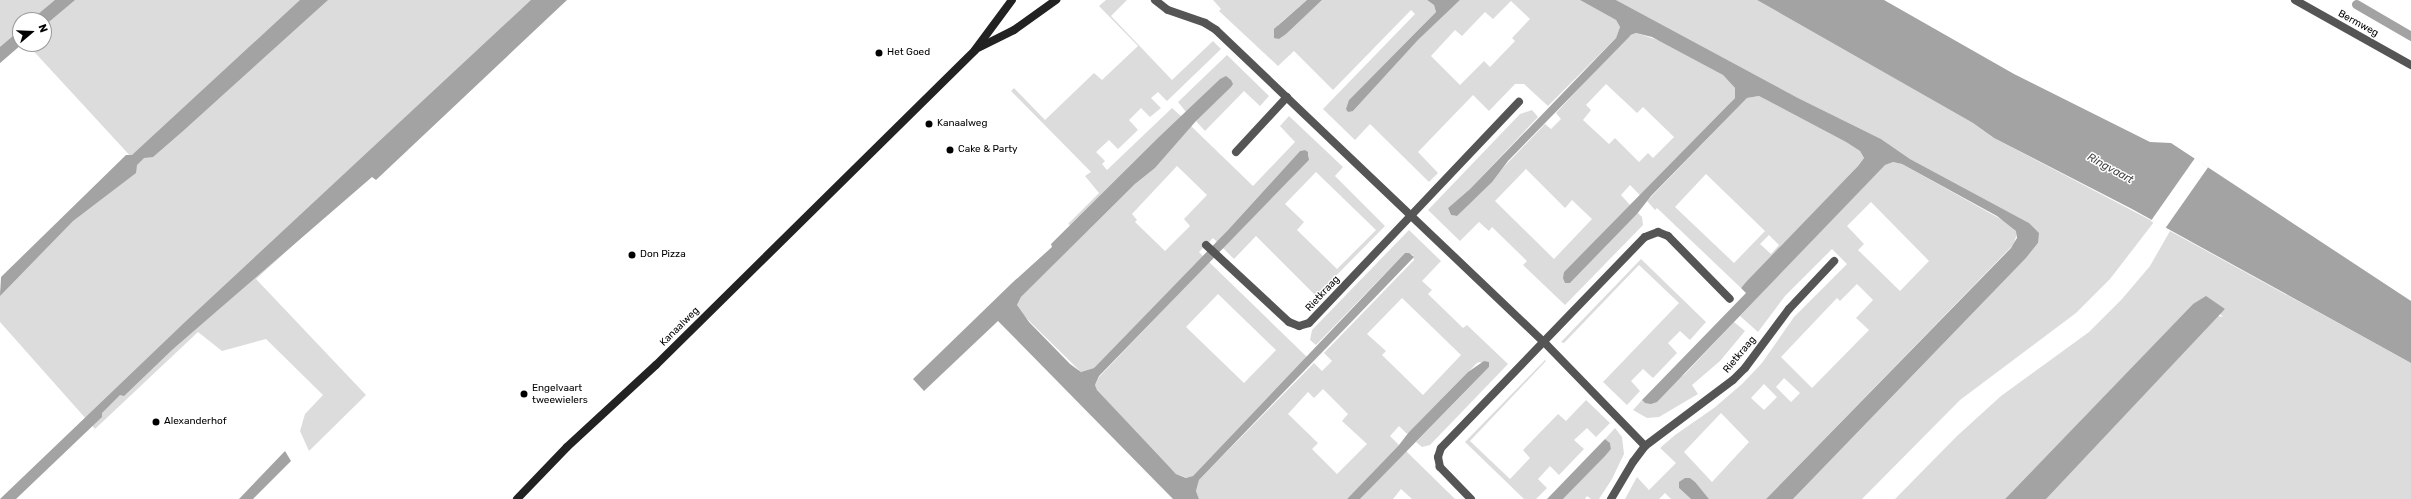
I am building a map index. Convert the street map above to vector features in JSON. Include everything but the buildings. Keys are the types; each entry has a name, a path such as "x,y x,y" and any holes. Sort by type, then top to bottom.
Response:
{"main road":[{"name":"Kanaalweg","path":"517,499 567,447 656,365 975,50 1012,0"},
{"name":"Kanaalweg","path":"975,50 1014,30 1056,0"}],"street":[{"path":"1155,0 1168,10 1204,23 1216,30 1544,342 1646,446"},
{"name":"Bermweg","path":"2295,0 2411,65"},
{"path":"1236,152 1287,97"},
{"name":"Rietkraag","path":"1206,245 1288,322 1304,325 1312,321 1519,102"},
{"path":"1471,499 1440,467 1439,452 1645,236 1653,232 1663,233 1668,236 1730,299"},
{"name":"Rietkraag","path":"1611,499 1633,462 1646,446 1733,380 1745,368 1789,309 1834,261"}],"shaded area":[{"path":"0,0 563,0 256,279 366,395 309,451 300,431 305,414 323,395 266,339 222,351 198,332 95,429 0,322 0,290 134,160 34,52 52,52 52,12 12,12 13,52 0,63"},
{"path":"1106,0 1127,0 1111,16 1172,80 1213,41 1221,49 1167,101 1158,92 1151,98 1161,108 1150,117 1141,108 1129,120 1138,130 1118,149 1109,140 1096,152 1105,161 1102,164 1107,170 1172,108 1182,117 1070,225 1068,224 1099,193 1085,176 1091,172 1011,91 1014,88 1045,120 1094,73 1102,80 1138,46 1099,6"},
{"path":"1213,0 1307,0 1278,25 1279,39 1322,0 1427,0 1434,5 1436,12 1349,100 1353,111 1418,40 1460,0 1580,0 1616,20 1620,27 1616,38 1548,106 1524,84 1515,84 1489,111 1473,95 1418,152 1438,173 1429,182 1370,124 1355,140 1323,109 1415,14 1411,10 1333,90 1294,51 1278,66 1219,11 1221,9","holes":["1511,1 1530,19 1512,38 1515,41 1490,67 1484,61 1460,85 1431,56 1455,30 1462,36 1485,12 1493,19"]},
{"path":"1616,0 1757,0 1973,123 1994,138 2154,222 2110,279 2076,313 1960,400 1862,499 1793,499 2026,258 2038,243 2029,223 1910,159 1881,139 1798,98"},
{"path":"1636,33 1661,41 1723,75 1735,88 1735,98 1640,195 1630,185 1621,195 1630,205 1564,272 1570,283 1638,213 1642,217 1643,225 1565,305 1523,265 1527,261 1492,227 1489,231 1479,222 1460,241 1428,210 1520,114 1532,110 1538,117 1470,189 1448,208 1451,215 1457,216 1545,124 1551,129 1561,119 1556,113 1626,38","holes":["1606,84 1637,113 1643,107 1674,137 1653,158 1648,153 1639,162 1615,138 1609,144 1583,120 1591,110 1586,105","1526,169 1565,208 1572,200 1592,219 1554,259 1495,201"]},
{"path":"1227,55 1269,96 1260,106 1244,91 1205,131 1196,121 1220,79 1186,112 1178,102"},
{"path":"1759,96 1846,142 1860,151 1864,158 1741,288 1657,208 1655,210 1647,201 1747,98","holes":["1706,174 1765,231 1734,263 1675,207","1769,235 1779,245 1771,254 1760,244"]},
{"path":"1289,116 1343,167 1335,176 1385,226 1316,296 1256,236 1234,259 1223,248 1309,160 1309,154 1305,150 1300,151 1217,242 1213,238 1199,252 1203,256 1094,368 1081,372 1021,313 1017,305 1021,297 1135,184 1155,168 1191,126 1253,186 1295,142 1280,126","holes":["1177,166 1207,195 1184,219 1190,226 1165,251 1135,222 1137,220 1132,214","1316,172 1376,230 1337,269 1297,230 1304,222 1285,204"]},
{"path":"1893,162 1902,164 2013,226 2017,233 2014,244 1766,499 1709,499 1690,478 1685,478 1679,488 1691,499 1671,499 1665,493 1659,499 1625,499 1637,477 1649,490 1676,463 1660,448 1675,435 1714,408 1742,384 1762,363 1794,317 1847,264 1832,249 1785,296 1758,332 1740,316 1884,165","holes":["1871,202 1929,261 1900,291 1858,250 1864,244 1847,226","1857,284 1873,300 1856,318 1869,330 1812,388 1781,357 1837,298 1840,301","1784,378 1800,393 1791,402 1776,387","1764,384 1777,397 1764,410 1751,398","1721,413 1749,442 1712,482 1684,452"]},
{"path":"1409,230 1441,261 1422,281 1432,290 1428,294 1463,328 1467,325 1508,364 1430,445 1422,447 1416,442 1489,367 1480,362 1477,363 1407,434 1399,426 1390,436 1399,445 1347,499 1199,499 1196,491 1199,480 1314,363 1322,371 1332,361 1324,353 1414,260 1413,255 1405,253 1316,345 1310,340 1312,330","holes":["1402,298 1461,355 1423,395 1382,355 1386,351 1367,334","1323,389 1348,414 1342,421 1367,444 1337,474 1312,449 1318,443 1288,414 1308,392 1314,398"]},
{"path":"2170,231 2411,363 2411,499 2032,499 2208,314 2223,317 2220,314 2225,309 2193,304 2005,499 1895,499 1957,436 2001,396 2089,332 2122,299 2150,266"},
{"path":"1641,259 1706,322 1690,340 1680,331 1668,343 1677,353 1653,378 1643,369 1631,381 1640,391 1627,405 1603,382 1679,303 1639,265 1564,343 1561,342"},
{"path":"1209,262 1307,357 1193,476 1187,478 1176,474 1097,390 1095,385 1099,377","holes":["1218,294 1276,350 1244,383 1186,327"]},
{"path":"1734,322 1745,331 1720,361 1692,385 1698,394 1659,417 1647,418 1633,410 1642,400 1645,403 1685,374"},
{"path":"1545,360 1546,361 1470,441 1510,479 1530,458 1523,450 1558,414 1566,421 1586,400 1610,423 1596,437 1587,428 1574,440 1584,449 1559,475 1550,466 1538,479 1547,488 1536,499 1524,499 1465,442"},
{"path":"1615,428 1622,437 1624,454 1612,479 1599,499 1591,499 1587,496 1585,499 1563,499 1611,449 1610,443 1605,439"},
{"path":"1406,451 1455,499 1412,499 1401,489 1393,499 1360,499"}],"water":[{"path":"55,0 75,0 52,19 52,12 41,12"},
{"path":"300,0 328,0 153,157 144,158 137,165 136,173 73,221 0,296 1,277 126,155 132,155"},
{"path":"531,0 567,0 376,180 372,177 173,349 124,396 120,395 102,413 102,417 16,499 0,499 185,322"},
{"path":"1307,0 1322,0 1286,34 1279,39 1274,38 1274,29"},
{"path":"1427,0 1460,0 1418,40 1353,111 1348,112 1346,109 1349,100 1436,12 1434,5"},
{"path":"1580,0 1616,0 1798,98 1881,139 1910,159 2029,223 2039,233 2038,243 2026,258 1793,499 1766,499 2011,248 2017,238 2016,231 1997,216 1902,164 1893,162 1885,165 1657,402 1651,404 1645,403 1642,400 1746,293 1741,288 1747,281 1864,158 1860,151 1846,142 1759,96 1747,98 1651,196 1637,214 1570,283 1565,283 1563,278 1564,272 1735,98 1735,88 1723,75 1652,37 1636,33 1631,35 1508,161 1492,182 1457,216 1451,215 1448,208 1470,189 1616,38 1620,27 1616,20"},
{"name":"Ringvaart","path":"1757,0 1884,0 2014,74 2150,142 2171,143 2411,301 2411,363 2132,209 1994,138 1973,123"},
{"path":"12,37 13,52 0,63 0,47"},
{"path":"1226,76 1233,84 1231,87 1196,121 1155,168 1135,184 1021,297 1017,305 1029,322 1070,364 1081,372 1094,368 1228,230 1300,151 1305,150 1308,152 1309,160 1099,376 1095,385 1097,390 1176,474 1186,478 1193,476 1405,253 1409,253 1414,257 1199,480 1196,491 1199,499 1173,499 998,321 924,391 913,379 1012,283 1052,247 1051,244 1159,137 1220,79"},
{"path":"2206,296 2225,309 2046,499 2005,499 2193,304"},
{"path":"1484,361 1489,362 1489,367 1360,499 1347,499 1399,445 1409,432 1468,372"},
{"path":"1605,439 1610,443 1611,449 1605,456 1563,499 1547,499"},
{"path":"285,451 291,461 253,499 239,499"},
{"path":"1685,478 1690,478 1695,482 1709,499 1691,499 1679,488 1679,482"}],"pier":[{"path":"2195,158 2208,167 2164,230 2151,221"}],"waterway":[{"path":"2356,4 2411,36"}],"place":[{"name":"Het Goed","path":"879,53"},
{"name":"Kanaalweg","path":"929,124"},
{"name":"Cake & Party","path":"950,150"},
{"name":"Don Pizza","path":"632,255"},
{"name":"Engelvaart tweewielers","path":"524,394"},
{"name":"Alexanderhof","path":"156,422"}]}
